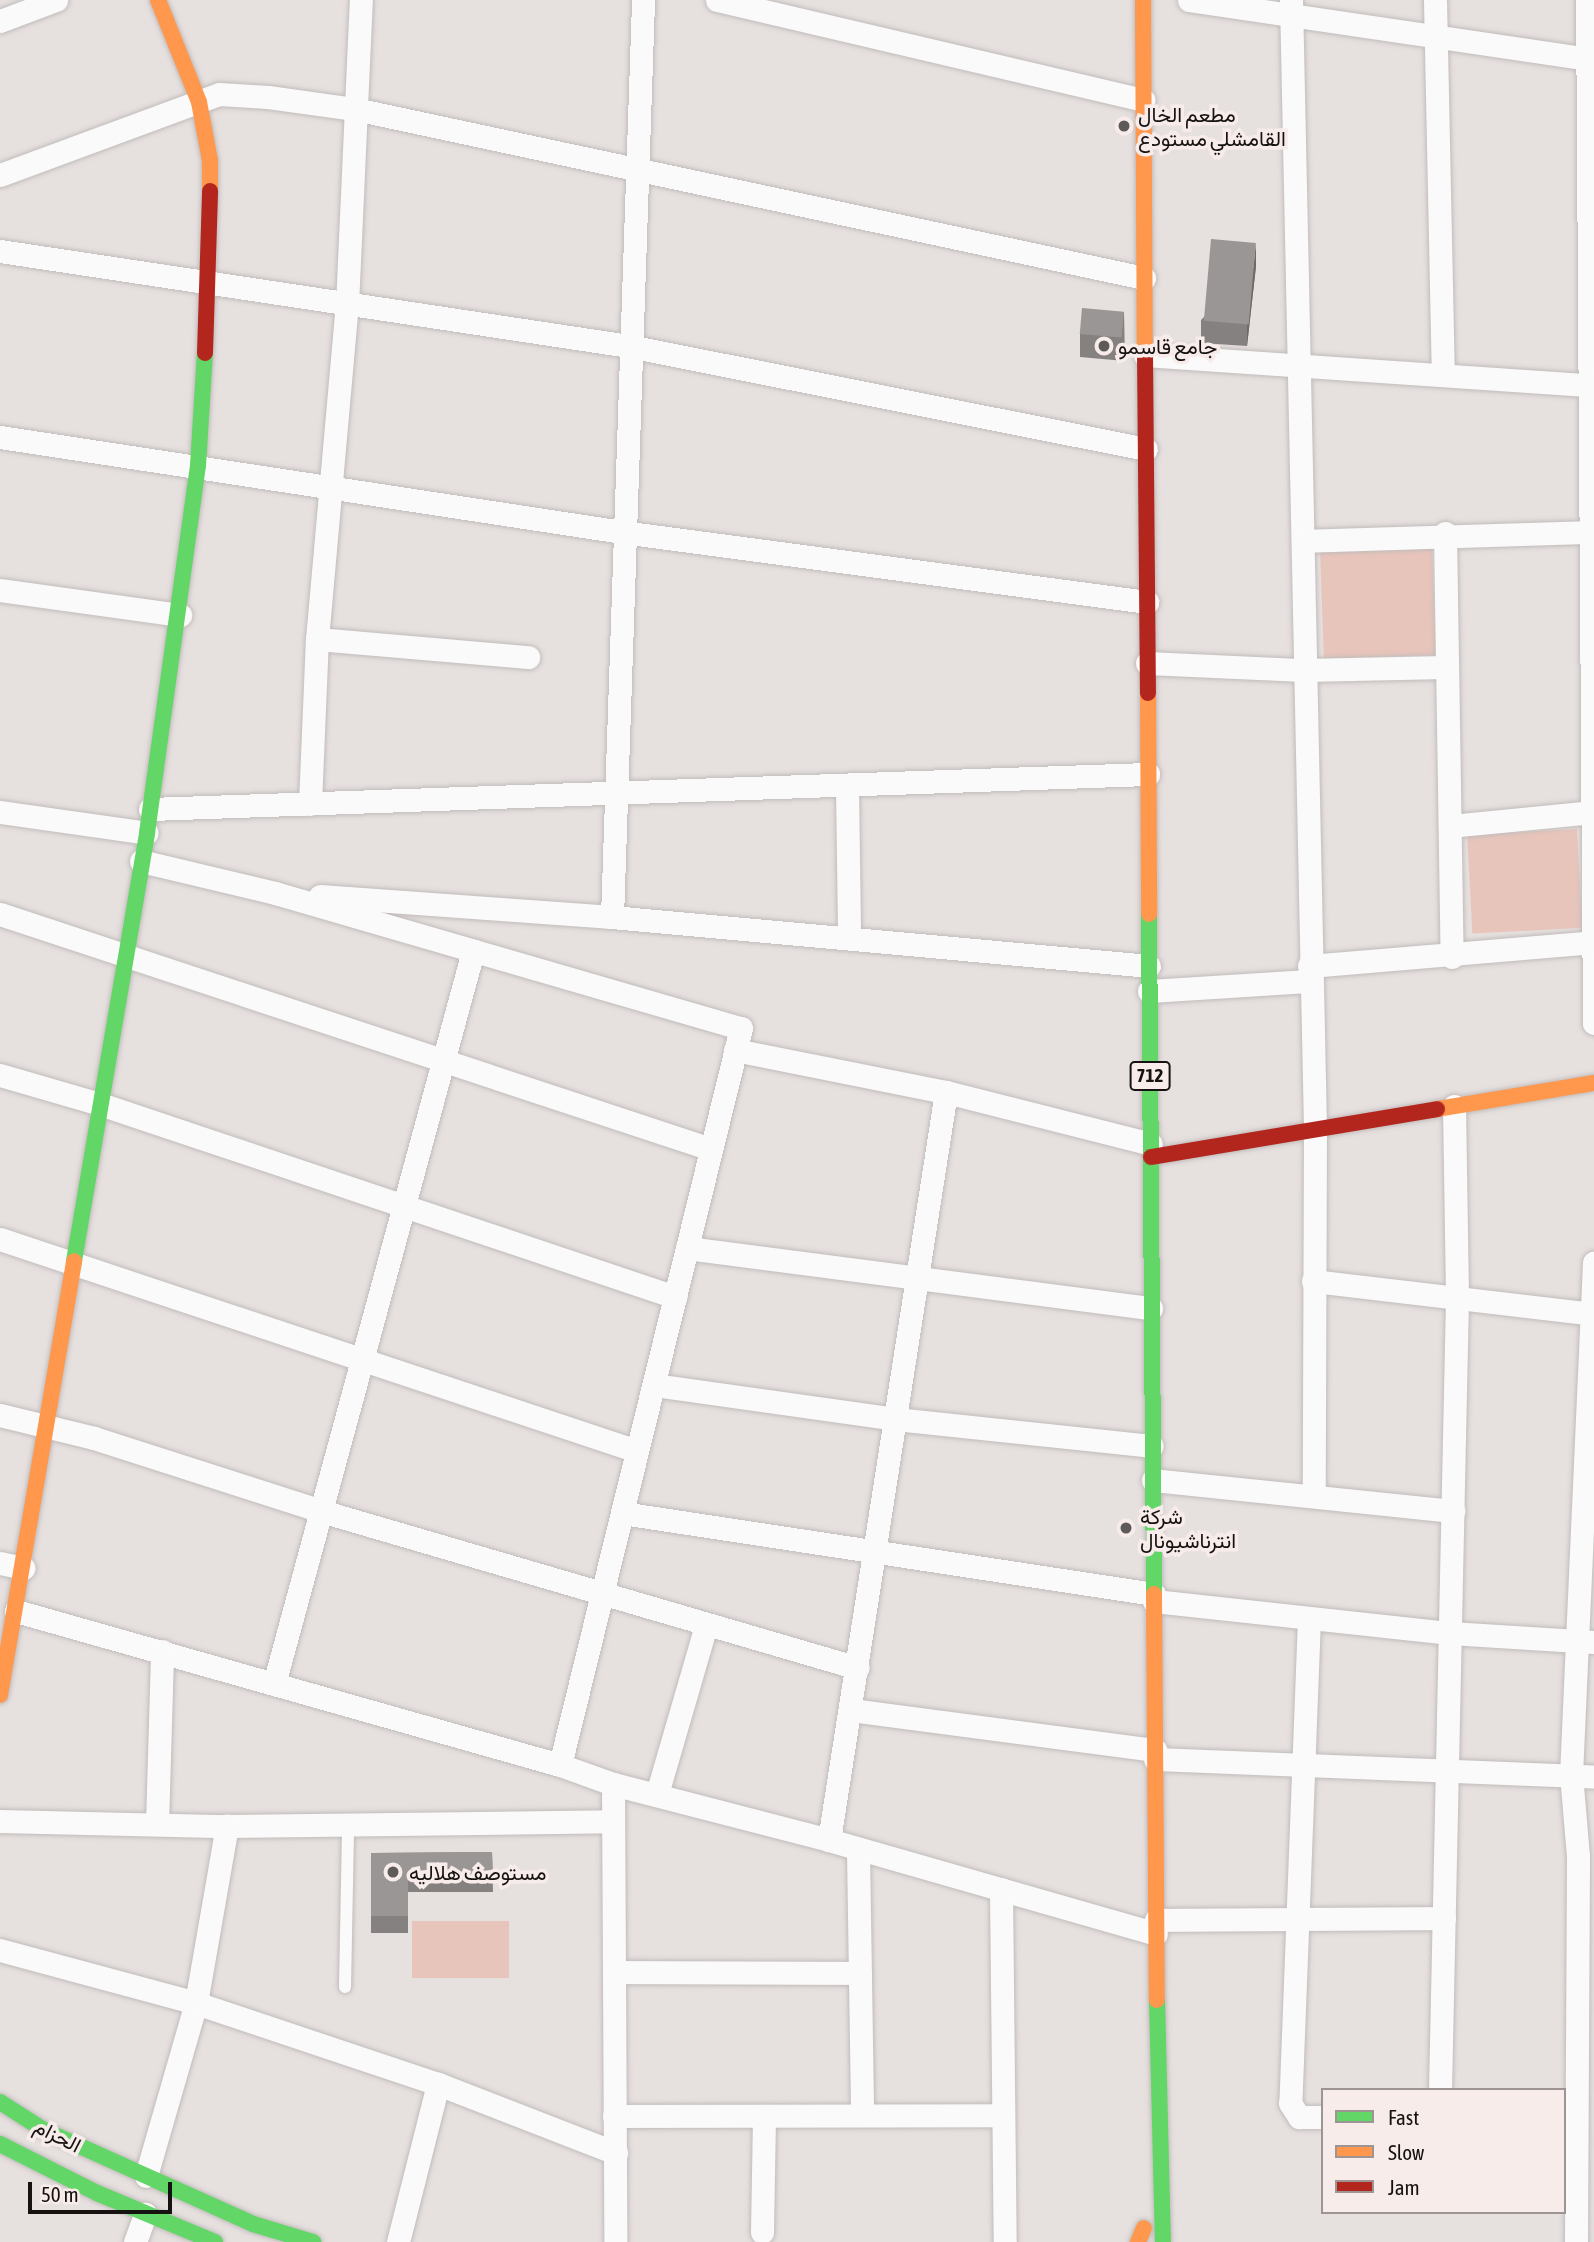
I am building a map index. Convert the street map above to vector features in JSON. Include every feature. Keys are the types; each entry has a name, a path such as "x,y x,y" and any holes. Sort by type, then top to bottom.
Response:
{"main road":[{"path":"0,1695 16,1611 11,1566 44,1427 74,1265 147,834 180,615 198,467 210,284 210,161 199,102 158,0"},
{"name":"712","path":"1143,0 1157,2153 1163,2242"},
{"path":"1151,1151 1315,1129 1594,1083"},
{"name":"الحزام","path":"0,2102 44,2130 253,2224 313,2242"},
{"name":"الحزام","path":"0,2144 145,2214 215,2242"},
{"name":"712","path":"1142,2237 1157,2153"}],"street":[{"path":"0,21 56,0"},
{"path":"310,804 317,639 334,489 347,305 361,0"},
{"path":"612,917 622,532 643,0"},
{"path":"717,0 1143,100"},
{"path":"1189,0 1291,7 1591,59"},
{"path":"1435,0 1443,375"},
{"path":"1587,0 1591,59 1590,531 1594,1023"},
{"path":"1291,7 1301,368 1309,973 1315,1129 1314,1496"},
{"path":"0,175 219,94 243,94 355,109 1144,278"},
{"path":"0,251 629,346 1146,449"},
{"path":"1145,355 1301,368 1591,386"},
{"path":"0,437 622,532 1147,602"},
{"path":"1303,541 1445,533 1590,531"},
{"path":"1445,533 1452,957"},
{"path":"0,590 180,615"},
{"path":"317,639 528,657"},
{"path":"1147,663 1304,670 1446,667"},
{"path":"150,809 1148,775"},
{"path":"847,787 849,937"},
{"path":"0,812 147,834"},
{"path":"1450,827 1592,812"},
{"path":"141,860 275,893 741,1028 561,1765"},
{"path":"275,893 612,917 1149,966"},
{"path":"0,914 711,1149"},
{"path":"1149,991 1593,942"},
{"path":"274,1684 473,951"},
{"path":"736,1050 946,1092 1151,1151"},
{"path":"0,1075 100,1104 675,1297"},
{"path":"829,1840 877,1550 946,1092"},
{"path":"1440,2088 1457,1296 1454,1106"},
{"path":"0,1239 637,1451"},
{"path":"687,1248 1152,1308"},
{"path":"1576,2242 1570,2117 1586,1856 1571,1775 1586,1642 1594,1263"},
{"path":"1313,1281 1593,1314"},
{"path":"654,1385 895,1419 1152,1446"},
{"path":"0,1415 94,1438 320,1511 602,1596 858,1668"},
{"path":"1153,1480 1453,1511"},
{"path":"622,1513 877,1550 1154,1598 1450,1633 1586,1642"},
{"path":"16,1611 561,1765 613,1784 829,1840 858,1851 1001,1889 1156,1927 1297,1919 1444,1918"},
{"path":"1309,1618 1290,2103 1298,2117 1321,2117"},
{"path":"657,1794 706,1625"},
{"path":"158,1824 162,1651"},
{"path":"851,1710 1155,1754 1594,1777"},
{"path":"613,1784 615,2242"},
{"path":"0,1821 227,1826 613,1821"},
{"path":"146,2176 196,2003 227,1826"},
{"path":"858,1851 862,2115"},
{"path":"1001,1889 1005,2242"},
{"path":"0,1950 196,2003 438,2084 616,2153"},
{"path":"614,1972 860,1973"},
{"path":"398,2242 438,2084"},
{"path":"614,2116 1003,2115"},
{"path":"762,2232 764,2116"},
{"path":"135,2242 145,2214"}],"lane":[{"path":"345,1987 348,1825"}],"shaded area":[{"path":"1432,547 1436,655 1324,659 1320,551"},
{"path":"1577,829 1582,928 1472,934 1467,835"},
{"path":"412,1921 509,1921 509,1978 412,1978"}],"building":[{"path":"1211,239 1256,243 1249,325 1204,321"},
{"path":"1082,308 1124,312 1122,338 1080,334"},
{"path":"492,1852 493,1874 408,1875 408,1916 371,1916 371,1853"}],"traffic: fast":[{"path":"74,1261 147,833 198,466 205,353"},
{"path":"1149,914 1154,1594"},
{"path":"1157,2000 1163,2242"},
{"path":"0,2102 44,2130 253,2224 313,2242"},
{"path":"0,2144 97,2193 215,2242"}],"traffic: slow":[{"path":"158,0 199,102 210,161 210,191"},
{"path":"1143,0 1145,354"},
{"path":"1148,693 1149,914"},
{"path":"1437,1109 1594,1083"},
{"path":"0,1695 74,1261"},
{"path":"1154,1594 1157,2000"},
{"path":"1138,2242 1144,2228"}],"traffic: jam":[{"path":"205,353 210,191"},
{"path":"1145,354 1148,693"},
{"path":"1151,1157 1437,1109"}],"place":[{"name":"مطعم الخال القامشلي مستودع","path":"1124,126"},
{"name":"جامع قاسمو","path":"1104,346"},
{"name":"شركة انترناشيونال","path":"1126,1528"},
{"name":"مستوصف هلاليه","path":"393,1872"}]}
